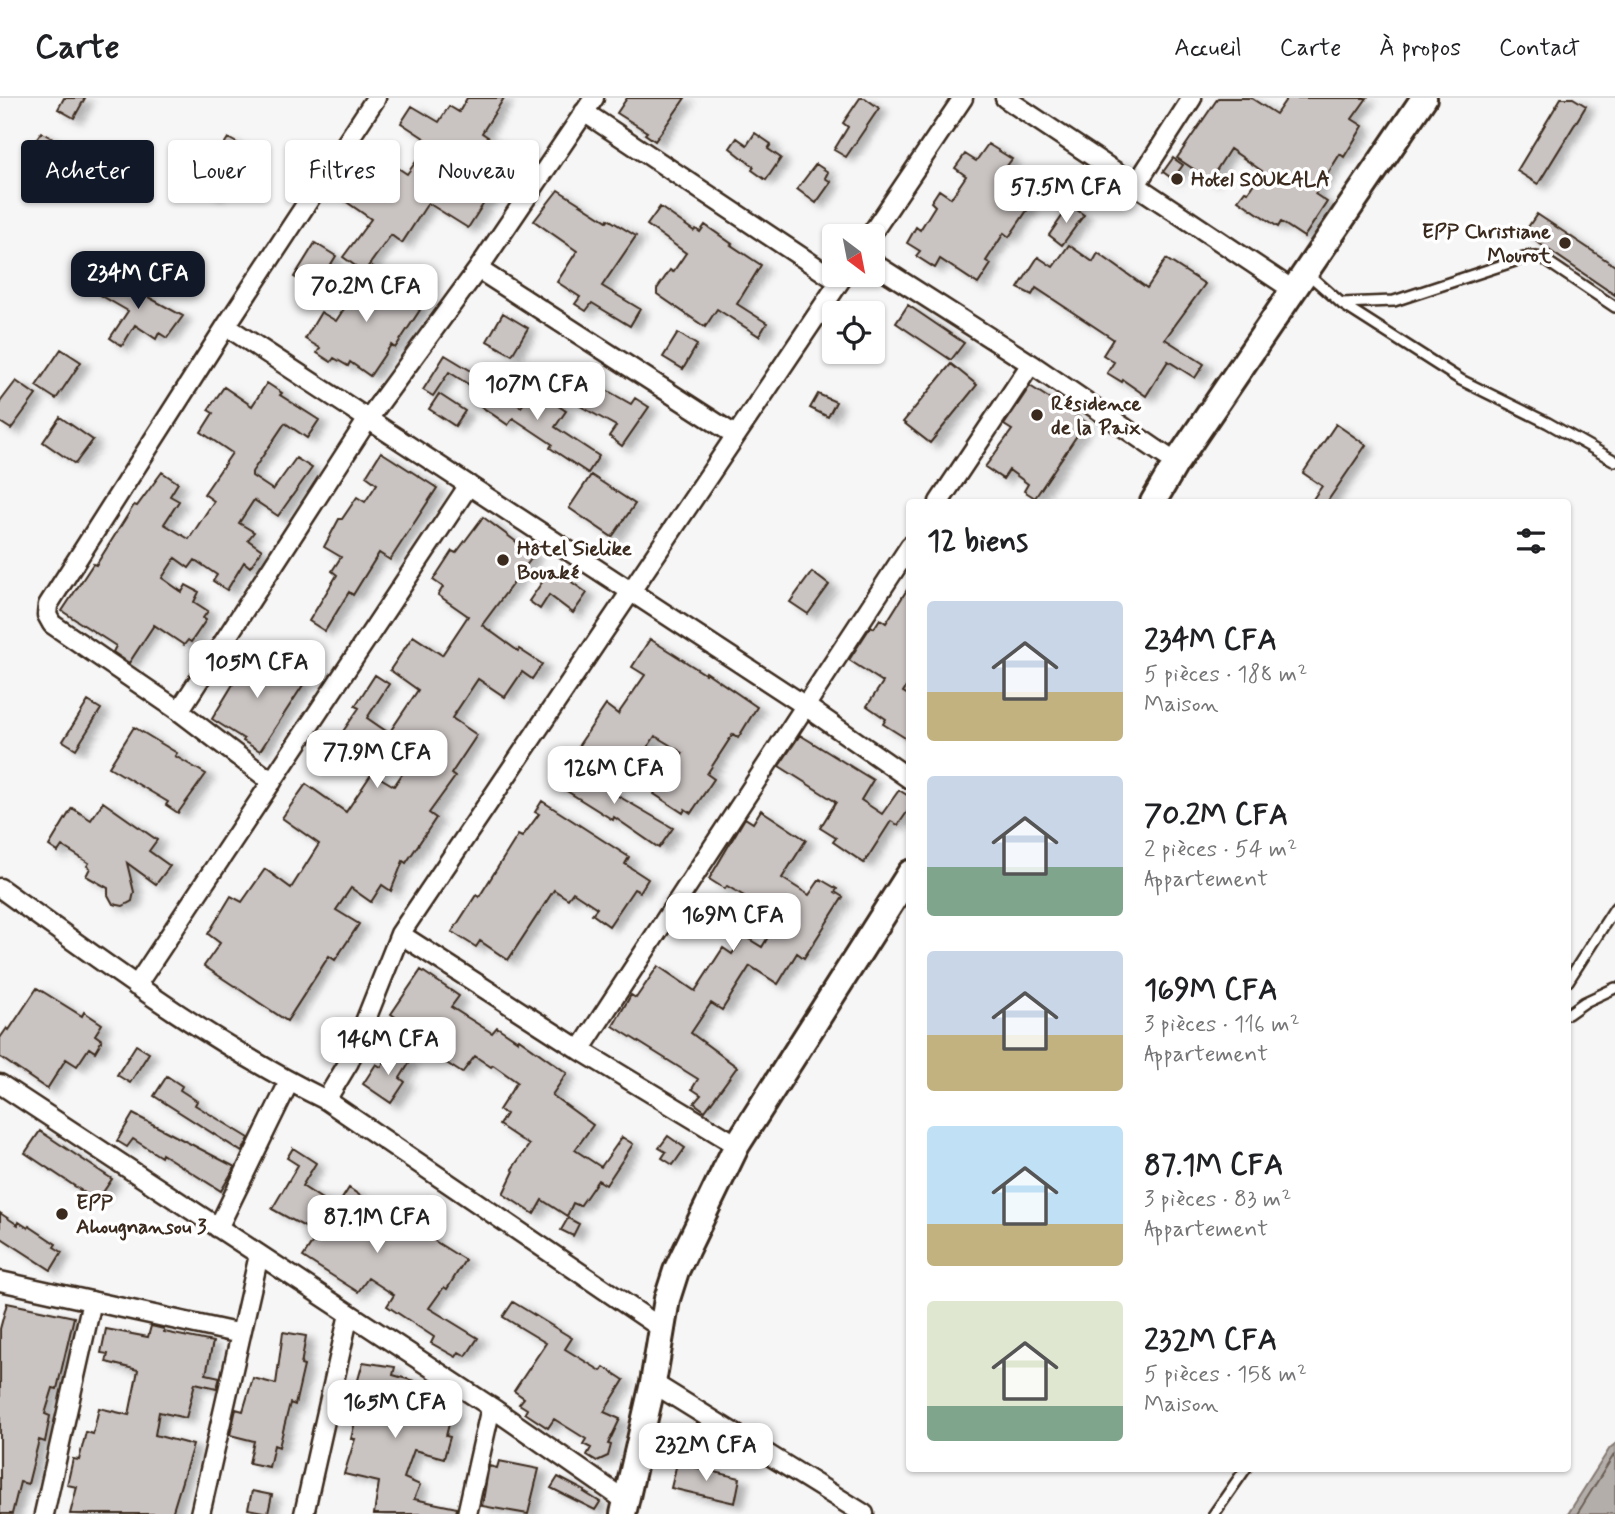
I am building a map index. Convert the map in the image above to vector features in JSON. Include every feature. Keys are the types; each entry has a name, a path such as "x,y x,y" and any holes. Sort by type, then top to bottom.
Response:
{"street":[{"path":"272,782 179,711 52,624 47,615 48,604 376,98"},
{"path":"878,224 963,98"},
{"path":"1005,98 1136,185 1299,281"},
{"path":"1136,185 1192,98"},
{"path":"1155,499 1176,463 1424,98"},
{"path":"179,711 368,419 478,269 589,105 822,264"},
{"path":"478,269 734,435"},
{"path":"886,271 1031,364 1176,463"},
{"path":"326,1100 349,1062 400,934 836,287"},
{"path":"226,326 804,705 906,776"},
{"path":"941,499 1031,364"},
{"path":"136,986 469,485"},
{"path":"580,1050 906,552"},
{"path":"0,1084 491,1407 624,1507 653,1382 661,1328 676,1271 737,1145 906,879"},
{"path":"0,888 136,986 289,1082 326,1100 661,1328"},
{"path":"400,934 580,1050 737,1145"},
{"path":"218,1228 289,1082"},
{"path":"200,1514 259,1255"},
{"path":"0,1281 241,1334"},
{"path":"44,1514 92,1301"},
{"path":"304,1514 349,1314"},
{"path":"653,1382 864,1514"},
{"path":"467,1514 491,1407"}],"lane":[{"path":"1340,303 1394,301 1530,256 1542,258 1615,307"},
{"path":"1299,281 1340,303 1461,380 1615,461"},
{"path":"1571,976 1615,908"},
{"path":"1571,1012 1615,988"},
{"path":"1214,1514 1243,1472"}],"water":[{"path":"1615,1444 1615,1514 1568,1514 1610,1448"}],"building":[{"path":"64,98 85,98 74,118 58,109"},
{"path":"467,98 504,98 482,133 492,140 427,140 401,123 412,106 439,122 449,106 459,112"},
{"path":"627,98 685,98 655,141 645,134 647,132 617,113"},
{"path":"860,98 865,98 879,108 846,157 834,150 848,127 843,123"},
{"path":"1218,98 1251,98 1276,114 1287,98 1367,98 1352,119 1363,126 1344,157 1340,154 1315,194 1327,202 1304,237 1281,222 1278,227 1238,200 1245,191 1248,192 1262,171 1230,149 1210,180 1177,158"},
{"path":"1561,98 1573,98 1586,106 1538,184 1517,171"},
{"path":"41,132 55,140 36,140"},
{"path":"755,133 771,144 768,149 781,158 766,180 730,148 737,138 747,145"},
{"path":"988,144 1012,159 998,178 1016,190 1013,195 1030,206 1009,237 1004,233 986,261 991,264 978,284 940,259 935,268 916,256 920,251 907,243 916,227 920,230 935,206 931,202 939,190 951,198 966,176 955,168 965,154 976,161"},
{"path":"1173,158 1183,165 1173,179 1163,172"},
{"path":"414,164 414,203 428,203 402,243 391,235 364,272 343,257 371,219 348,203 400,203 400,169 407,174"},
{"path":"816,164 828,172 825,178 831,182 816,203 797,189"},
{"path":"558,190 636,236 602,286 640,309 630,326 592,303 586,311 575,304 580,297 557,282 577,251 534,221"},
{"path":"428,203 484,203 468,228"},
{"path":"1070,205 1084,215 1062,245 1049,235"},
{"path":"660,207 694,231 696,229 700,232 705,225 761,265 737,304 767,323 759,336 717,309 705,327 657,294 657,289 670,270 673,272 686,253 647,225"},
{"path":"1537,214 1615,266 1615,295 1524,233"},
{"path":"315,243 336,256 315,290 294,277"},
{"path":"1069,245 1093,262 1098,253 1147,288 1166,259 1205,284 1165,339 1204,364 1195,378 1168,361 1146,396 1107,373 1114,362 1103,355 1113,339 1036,288 1032,295 1018,288 1038,257 1053,267"},
{"path":"372,266 407,289 401,297 420,310 395,348 391,345 370,376 350,362 348,366 334,358 331,362 317,353 320,348 305,339 321,312 336,321"},
{"path":"106,274 183,316 167,338 159,333 156,339 135,325 122,346 110,338 128,311 95,292"},
{"path":"908,305 964,343 951,360 896,323"},
{"path":"503,313 528,328 512,355 487,341"},
{"path":"678,333 697,345 683,369 663,357"},
{"path":"61,349 81,362 56,399 36,386"},
{"path":"445,355 483,378 476,389 449,372 433,396 423,390"},
{"path":"951,364 977,385 930,443 903,422"},
{"path":"16,381 36,395 11,429 0,422 0,402"},
{"path":"484,382 521,407 534,390 566,411 555,427 599,456 588,473 550,448 552,444 513,418 508,425 472,400"},
{"path":"267,383 282,393 280,395 319,420 307,438 285,423 252,472 252,476 273,490 296,458 312,468 278,516 254,500 239,523 254,532 248,540 262,550 250,567 244,562 227,590 213,581 217,575 195,560 189,568 175,558 162,578 182,592 186,585 199,592 194,602 208,611 203,618 206,620 191,642 188,640 184,645 154,625 129,663 113,652 116,646 62,611 93,564 96,565 134,505 137,506 162,472 178,483 170,496 179,501 164,524 189,539 214,501 204,494 232,453 201,432 213,413 208,410 224,387 252,406"},
{"path":"594,383 631,404 635,398 649,407 622,446 609,436 616,426 580,406"},
{"path":"1030,386 1086,422 1035,498 1024,491 1028,484 1009,470 1003,479 985,467 1012,430 1004,425"},
{"path":"439,394 465,411 455,426 429,409"},
{"path":"818,394 836,402 828,417 810,408"},
{"path":"60,417 93,440 75,464 43,442"},
{"path":"1336,424 1366,445 1329,499 1313,499 1322,486 1303,473"},
{"path":"381,452 437,488 390,560 379,553 353,595 349,592 325,631 309,621 337,575 332,571 341,557 324,547 339,519 342,519 357,497 365,502 377,484 366,476"},
{"path":"591,475 635,504 612,537 569,508"},
{"path":"483,517 534,555 482,625 518,651 519,649 542,664 532,679 522,672 505,697 478,679 452,718 477,735 451,774 455,777 429,813 436,818 406,863 403,861 391,891 382,885 371,902 351,888 336,910 359,924 335,960 329,956 287,1021 204,966 220,943 208,934 231,896 242,902 265,869 291,888 319,844 282,818 306,784 346,812 372,773 394,786 409,764 389,752 376,771 335,743 359,708 355,706 375,675 389,684 367,718 389,733 418,690 390,670 413,636 442,655 468,616 438,595 443,587 433,580 452,551 456,553"},
{"path":"552,568 587,593 573,613 549,595 540,609 529,601"},
{"path":"812,572 829,585 808,614 790,602"},
{"path":"906,591 906,687 903,692 906,694 906,738 883,724 886,719 867,706 883,682 849,660 871,626 874,628 880,619 886,623"},
{"path":"650,639 705,674 706,672 757,707 738,738 733,734 707,774 714,779 691,813 685,809 683,813 654,794 683,753 655,736 628,777 579,745 606,705 618,714 645,675 632,667"},
{"path":"258,643 273,653 267,662 303,685 260,751 212,719"},
{"path":"88,701 101,709 76,749 63,741"},
{"path":"134,727 206,774 178,813 166,805 168,802 109,767"},
{"path":"800,735 873,780 861,800 882,814 899,790 906,794 906,814 898,825 891,821 864,863 833,842 836,838 820,828 836,802 779,766"},
{"path":"565,765 673,828 659,848 614,817 613,820 554,783"},
{"path":"542,801 629,857 625,864 648,879 640,892 634,889 609,926 592,914 597,908 573,892 568,899 554,890 508,960 480,941 476,947 452,932 476,895 479,897 518,835 522,837 539,814 535,812"},
{"path":"103,802 157,840 149,851 170,866 156,884 127,863 134,892 132,901 123,906 113,904 108,888 86,876 89,863 62,846 58,852 49,846 72,808 91,820"},
{"path":"761,810 806,840 782,878 809,895 820,879 837,889 835,892 843,897 804,958 797,953 778,984 750,966 722,1010 711,1003 691,1033 737,1067 705,1111 694,1103 701,1095 692,1089 698,1079 613,1026 631,995 636,998 658,966 695,991 723,948 732,954 744,936 762,947 774,927 744,910 751,900 709,879 745,818 753,823"},
{"path":"421,970 459,996 451,1007 492,1033 497,1027 518,1041 519,1039 567,1073 552,1095 593,1125 575,1150 601,1167 622,1137 633,1144 606,1185 598,1180 580,1206 573,1203 567,1216 542,1200 534,1214 503,1194 514,1171 512,1169 529,1145 499,1125 506,1114 499,1110 517,1082 475,1056 462,1073 425,1049 431,1042 391,1014"},
{"path":"37,988 82,1016 84,1012 102,1024 95,1035 102,1040 95,1052 89,1048 77,1066 66,1059 47,1089 0,1057 0,1038 7,1028 9,1030"},
{"path":"136,1045 149,1053 130,1083 117,1075"},
{"path":"392,1051 410,1062 400,1078 405,1082 391,1103 363,1084 376,1064 381,1067"},
{"path":"167,1076 182,1086 180,1090 197,1101 195,1105 249,1138 242,1152 154,1096"},
{"path":"133,1114 235,1167 221,1191 133,1139 127,1147 117,1141"},
{"path":"40,1131 112,1179 97,1201 25,1153"},
{"path":"668,1136 685,1148 673,1165 662,1158 666,1152 659,1148"},
{"path":"293,1148 316,1163 302,1186 336,1208 349,1188 404,1226 406,1223 465,1260 447,1289 444,1287 429,1308 478,1338 466,1356 459,1352 456,1357 431,1343 434,1337 387,1306 394,1295 368,1278 358,1292 303,1257 318,1234 272,1209 298,1165 287,1158"},
{"path":"0,1213 18,1225 19,1222 28,1228 29,1226 56,1244 54,1247 62,1252 51,1270 0,1237"},
{"path":"568,1218 579,1224 573,1236 561,1230"},
{"path":"513,1302 572,1338 565,1349 601,1371 604,1367 624,1380 604,1412 620,1419 608,1444 611,1445 608,1456 597,1461 587,1455 591,1448 583,1444 586,1439 554,1419 548,1428 525,1413 527,1409 519,1404 524,1398 514,1391 546,1343 503,1317"},
{"path":"7,1303 74,1317 57,1389 53,1388 45,1414 50,1416 45,1442 39,1440 28,1484 20,1482 12,1514 0,1514 0,1329"},
{"path":"151,1326 164,1329 164,1332 213,1342 206,1374 220,1377 217,1388 195,1383 186,1418 159,1412 155,1435 193,1445 172,1514 70,1514 77,1487 67,1485 73,1459 79,1460 86,1432 93,1434 99,1408 129,1415 138,1370 106,1362 108,1354 101,1353 106,1329 148,1337"},
{"path":"283,1332 306,1336 301,1365 304,1366 295,1405 290,1403 279,1447 274,1445 269,1467 249,1463 254,1441 230,1435 236,1409 243,1411 253,1378 276,1384"},
{"path":"363,1362 395,1367 393,1375 414,1381 408,1401 452,1412 446,1436 450,1437 444,1458 414,1450 404,1478 420,1485 414,1499 457,1508 456,1514 374,1514 379,1482 344,1474 355,1439 351,1439 361,1396 354,1394"},
{"path":"499,1461 539,1469 528,1514 482,1506 489,1466 497,1468"},
{"path":"677,1463 740,1478 735,1503 671,1488"},
{"path":"558,1477 600,1502 595,1510 551,1488"},
{"path":"252,1491 272,1495 268,1513 248,1509"}],"place":[{"name":"Hotel SOUKALA","path":"1177,179"},
{"name":"EPP Christiane Mourot","path":"1565,243"},
{"name":"Résidence de la Paix","path":"1037,415"},
{"name":"Hôtel Sielike Bouaké","path":"503,560"},
{"name":"EPP Ahougnansou 3","path":"62,1214"}]}
